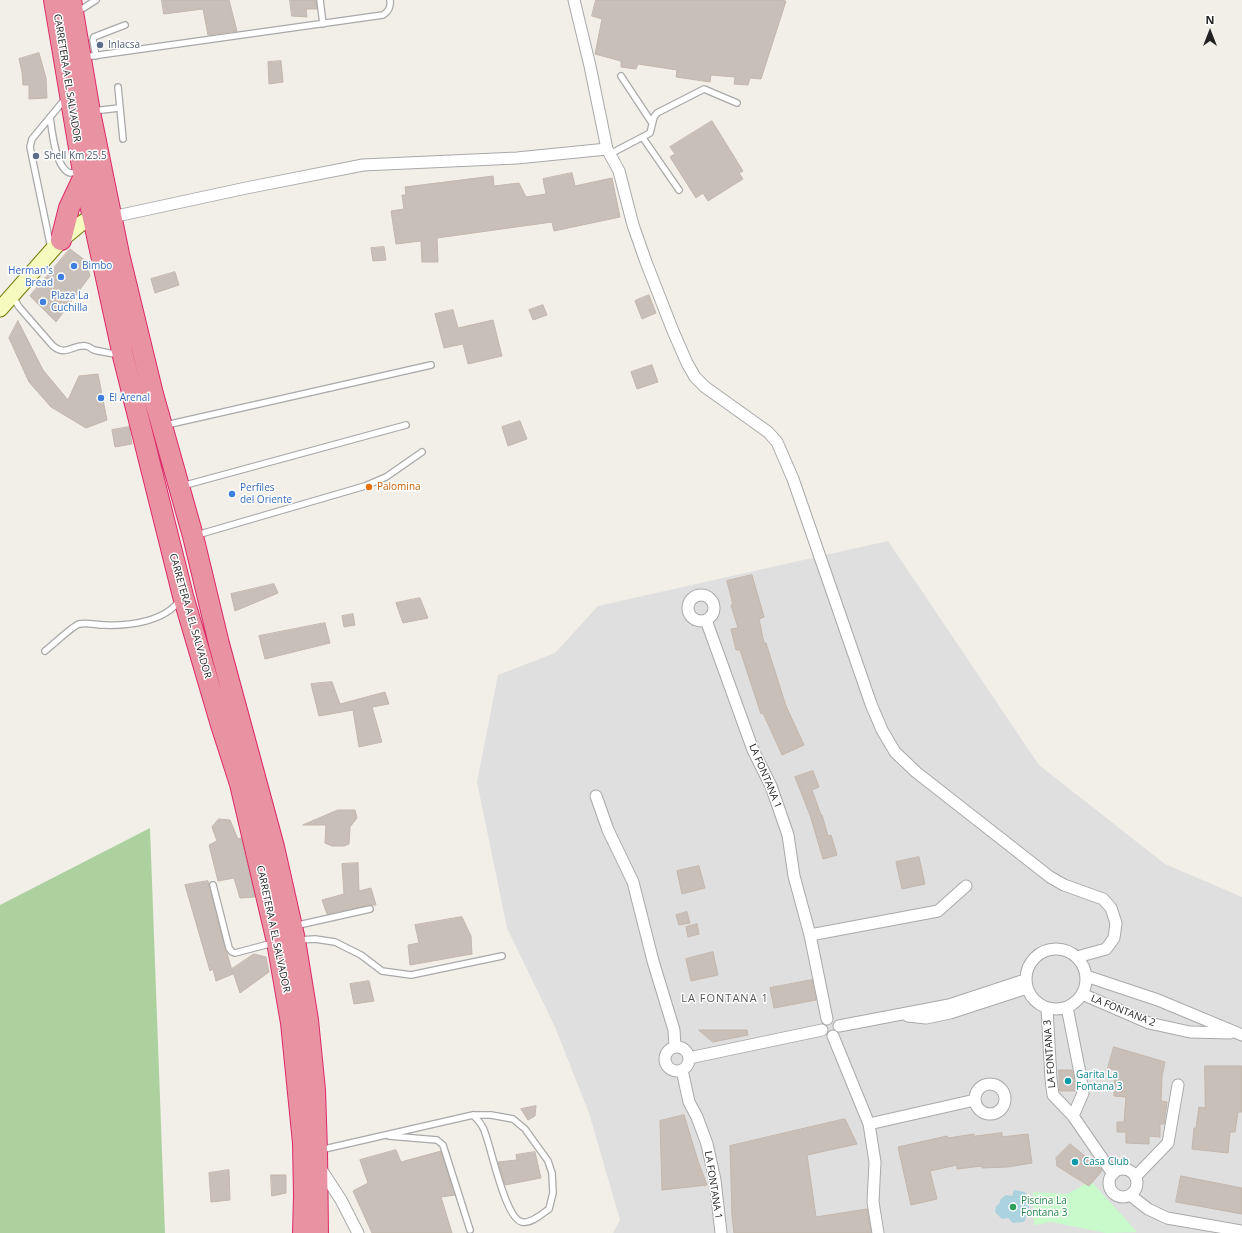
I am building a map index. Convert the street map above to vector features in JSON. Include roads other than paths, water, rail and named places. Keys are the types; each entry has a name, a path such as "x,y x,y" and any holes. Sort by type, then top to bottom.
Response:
{"highway":[{"name":"CARRETERA A EL SALVADOR","path":"54,0 69,95 84,174 123,356 183,596 221,724 288,936 308,1020 315,1090 318,1233"},
{"name":"CARRETERA A EL SALVADOR","path":"72,7 88,57 90,112 119,254 162,426 180,487 219,644 274,847 288,936 291,1023 303,1143 303,1233"},
{"path":"60,242 69,208 84,174"},
{"path":"60,242 79,230 94,224"},
{"path":"156,486 167,507 187,572 190,574 201,569"}],"main road":[{"path":"4,303 60,242"}],"street":[{"path":"574,0 590,66 608,152 620,170 633,225 673,331 687,363 695,377 705,387 768,432 777,442 793,479 871,704 882,730 895,752 916,772 1050,877 1064,885 1103,899 1111,908 1116,923 1114,938 1106,949 1077,957"},
{"path":"112,217 246,188 363,165 608,152"},
{"name":"LA FONTANA 1","path":"706,620 753,750 781,811 788,835 794,876 810,935 827,1019"},
{"path":"596,796 608,830 633,882 653,961 674,1030 674,1047"},
{"path":"810,935 938,911 966,886"},
{"path":"1052,948 1070,952 1077,957 1085,970 1086,976 1086,984 1082,994 1073,1004 1057,1009 1047,1008 1036,1002 1029,993 1026,984 1026,971 1030,963 1043,951 1052,948"},
{"name":"LA FONTANA 2","path":"1086,976 1158,1000 1239,1034"},
{"path":"839,1026 949,1005 1026,984"},
{"name":"LA FONTANA 2","path":"1082,994 1149,1022 1190,1032 1239,1034"},
{"path":"1067,1007 1083,1093 1073,1116"},
{"name":"LA FONTANA 3","path":"1047,1008 1053,1095 1073,1116 1113,1174"},
{"path":"827,1019 834,1020 839,1026 838,1033 833,1036 826,1036 822,1030 822,1024 827,1019"},
{"path":"689,1058 822,1030"},
{"path":"833,1036 868,1124 875,1162 873,1202 878,1233"},
{"path":"674,1047 682,1048 688,1054 689,1058 688,1065 682,1070 674,1071 665,1063 668,1051 674,1047"},
{"name":"LA FONTANA 1","path":"682,1070 689,1102 697,1117 707,1144 715,1180 721,1233"},
{"path":"1136,1176 1168,1143 1178,1085"},
{"path":"868,1124 975,1100"},
{"path":"317,1157 358,1233"},
{"path":"1122,1169 1132,1172 1136,1176 1136,1188 1130,1195 1121,1196 1114,1192 1110,1185 1111,1177 1117,1170 1122,1169"},
{"path":"1130,1195 1148,1209 1167,1218 1242,1231"}],"lane":[{"path":"72,7 96,0"},
{"path":"320,0 323,24"},
{"path":"125,25 94,38 88,57 128,50 383,15 389,11 390,0"},
{"path":"621,76 652,123"},
{"path":"118,87 123,140"},
{"path":"608,152 650,134 652,123 657,113 704,89 737,104"},
{"path":"60,242 30,147 32,139 69,95"},
{"path":"90,112 119,108"},
{"path":"50,116 59,163 70,173 84,174"},
{"path":"643,138 679,190"},
{"path":"4,303 19,307 58,351 65,351 86,346 94,350 123,356"},
{"path":"162,426 431,365"},
{"path":"180,487 406,425"},
{"path":"193,536 365,486 386,477 422,452"},
{"path":"45,651 78,624 89,623 114,625 151,620 174,607 183,596"},
{"path":"213,885 229,948 234,953 370,909"},
{"path":"288,936 335,942 361,955 382,971 411,975 502,956"},
{"path":"317,1157 382,1136 473,1115 491,1115 513,1119 524,1129 548,1161 552,1173 553,1193 549,1209 531,1221 522,1222 513,1216 506,1202 484,1128 473,1115"},
{"path":"382,1136 437,1140 443,1145 470,1230"}],"water":[{"name":"Piscina La Fontana 3","path":"1014,1190 1025,1192 1028,1200 1028,1211 1024,1222 1013,1223 1008,1218 1002,1219 995,1212 996,1206 999,1204 1001,1199 1006,1195 1012,1196"}],"place":[{"name":"Inlacsa","path":"100,45"},
{"name":"Shell Km 25.5","path":"36,156"},
{"name":"Bimbo","path":"74,266"},
{"name":"Herman's Bread","path":"61,277"},
{"name":"Plaza La Cuchilla","path":"43,302"},
{"name":"El Arenal","path":"101,398"},
{"name":"Palomina","path":"369,487"},
{"name":"Perfiles del Oriente","path":"232,494"},
{"name":"Garita La Fontana 3","path":"1068,1081"},
{"name":"Casa Club","path":"1075,1162"},
{"name":"Piscina La Fontana 3","path":"1013,1207"}],"district":[{"name":"LA FONTANA 1","path":"725,999"}]}
